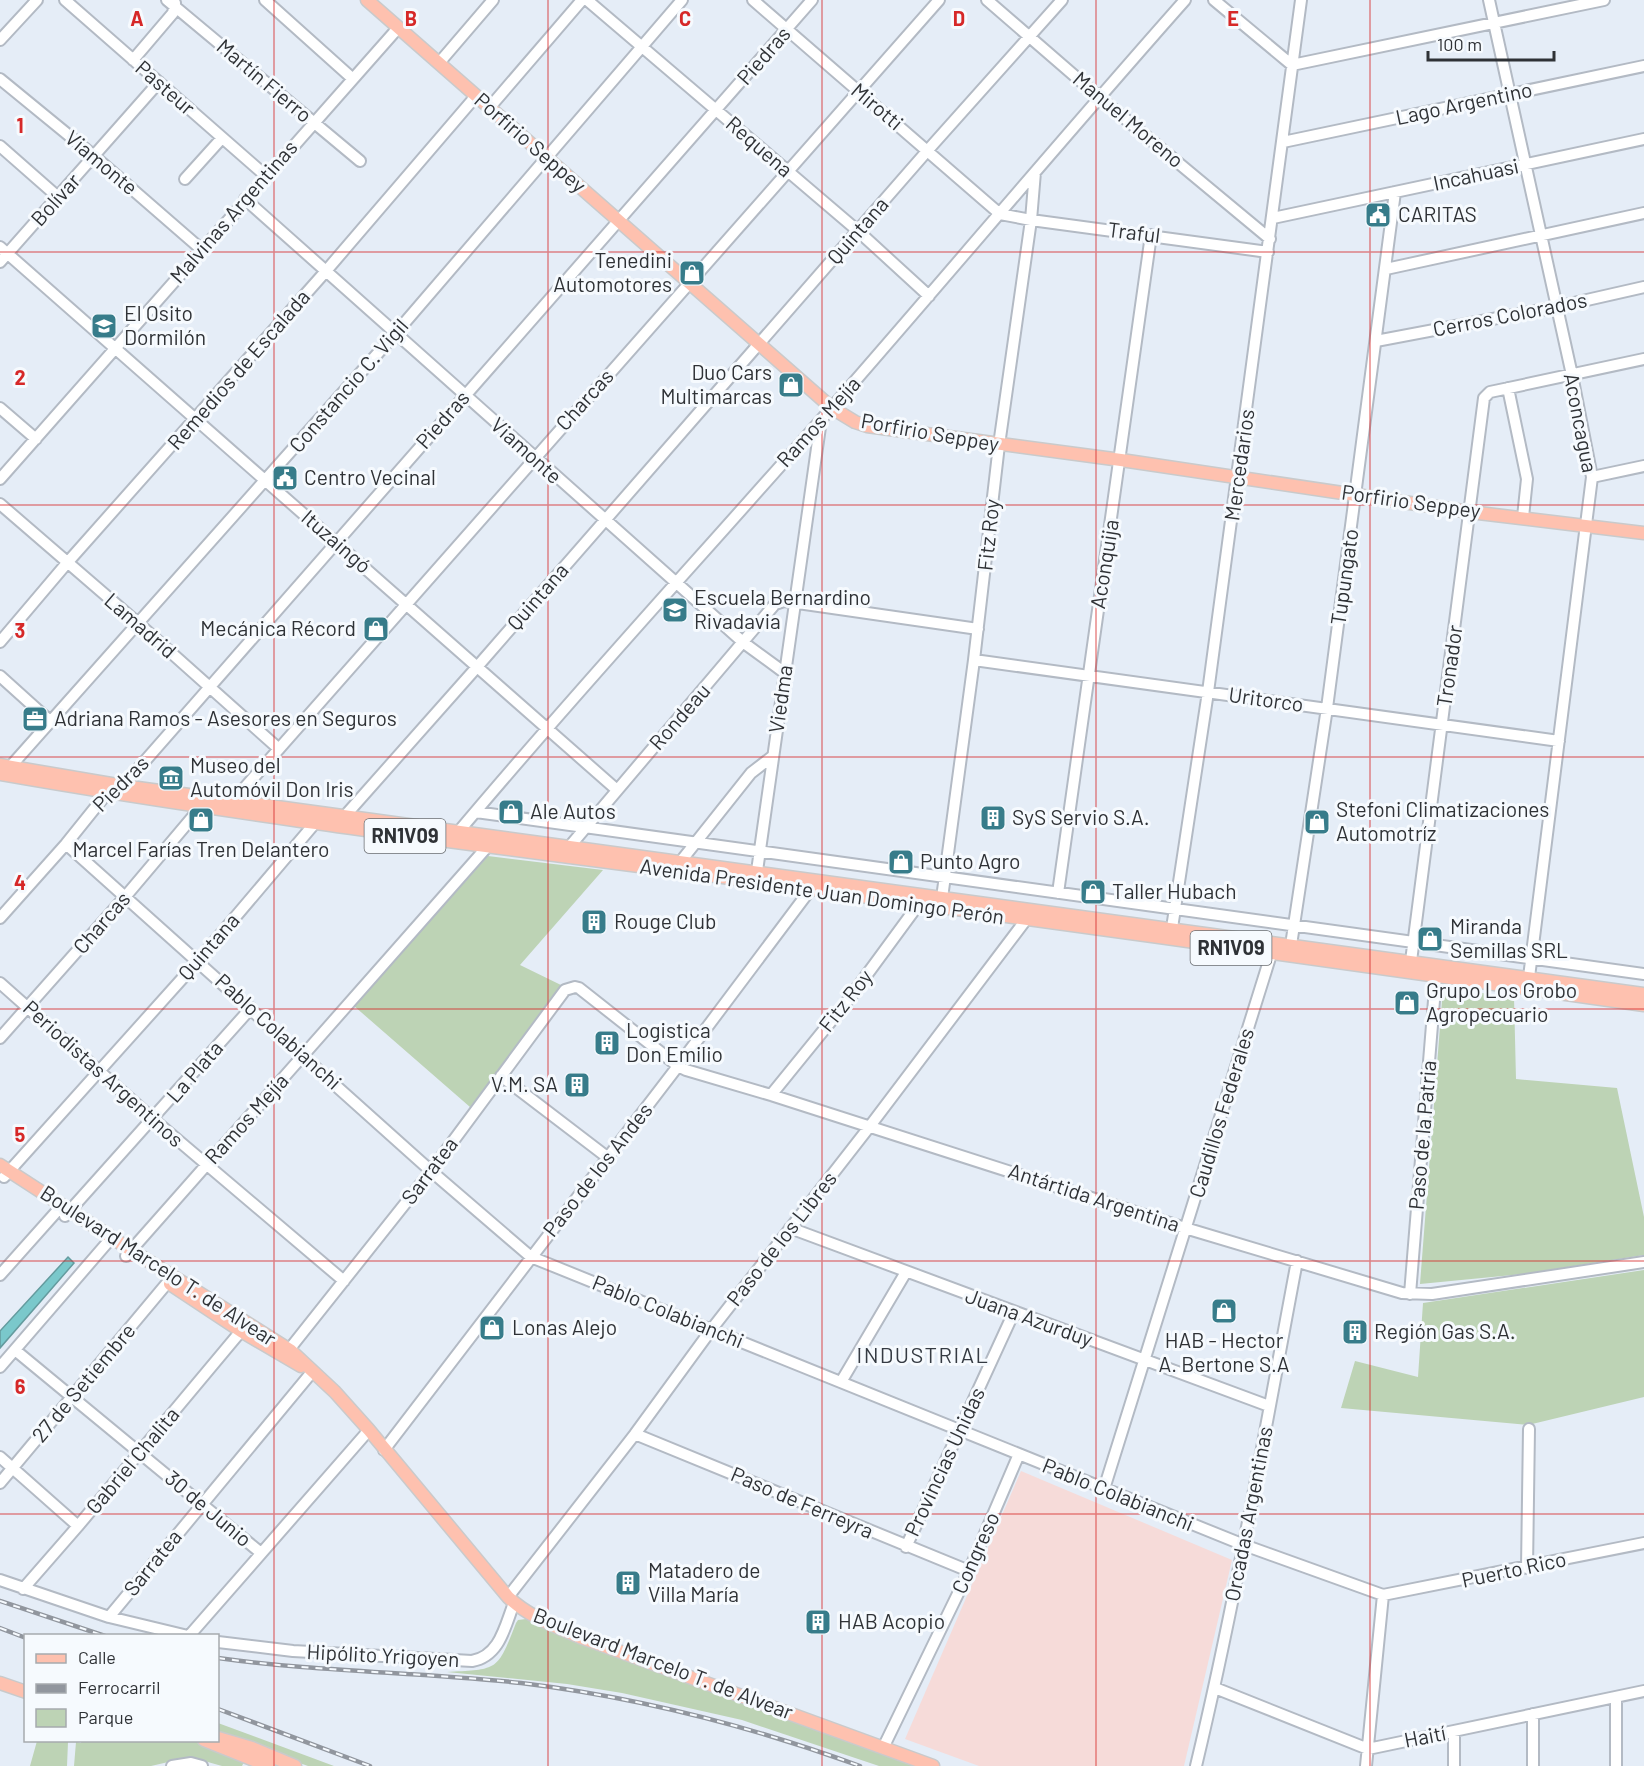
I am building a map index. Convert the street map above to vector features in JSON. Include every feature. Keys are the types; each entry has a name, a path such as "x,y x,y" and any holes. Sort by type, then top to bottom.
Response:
{"main road":[{"name":"Porfirio Seppey","path":"371,1 398,28 759,345 832,408 855,422 867,426 1121,460 1470,512 1644,533"},
{"name":"Avenida Presidente Juan Domingo Perón","path":"3,769 344,817 454,837 487,847 918,905 1172,928 1436,976 1644,1005"},
{"name":"Avenida Presidente Juan Domingo Perón","path":"3,769 107,794 315,823 570,846 942,898 1030,915 1273,948 1292,945 1644,993"},
{"name":"Boulevard Marcelo T. de Alvear","path":"3,1172 287,1353 312,1372 335,1392 369,1430 511,1600 532,1616 580,1637 933,1766"},
{"name":"Boulevard Marcelo T. de Alvear","path":"65,1212 107,1243 128,1253 241,1331 287,1353"},
{"path":"0,1683 24,1691"},
{"path":"219,1739 249,1757 295,1766"},
{"path":"209,1742 269,1766"}],"street":[{"path":"0,40 37,0"},
{"name":"Pasteur","path":"65,0 266,176"},
{"path":"265,0 353,79"},
{"path":"439,63 493,0"},
{"path":"489,108 582,0"},
{"name":"Requena","path":"587,0 858,231 929,296"},
{"name":"Constancio C. Vigil","path":"3,769 51,722 139,624 395,334 682,0"},
{"name":"Mirotti","path":"753,0 1000,214"},
{"name":"Piedras","path":"0,918 107,794 123,786 812,0"},
{"name":"Charcas","path":"233,801 939,0"},
{"name":"Manuel Moreno","path":"987,0 1099,97 1270,239"},
{"name":"Quintana","path":"344,817 1062,0"},
{"name":"Ramos Mejía","path":"454,837 832,408 1185,0"},
{"path":"1214,0 1292,65 1604,0"},
{"name":"Mercedarios","path":"1172,928 1238,477 1301,0"},
{"name":"Aconcagua","path":"1489,0 1572,375 1592,477 1529,977"},
{"path":"133,60 173,13 172,2"},
{"name":"Martín Fierro","path":"172,2 360,161"},
{"name":"Malvinas Argentinas","path":"0,479 398,28"},
{"name":"Lago Argentino","path":"1283,142 1644,66"},
{"name":"Viamonte","path":"0,79 94,156 201,249"},
{"name":"Bolívar","path":"0,262 4,250 58,197 159,82"},
{"name":"Remedios de Escalada","path":"0,642 67,563 326,271 476,96"},
{"path":"185,178 222,138"},
{"name":"Incahuasi","path":"1273,219 1644,139"},
{"path":"0,146 58,197"},
{"name":"Fitz Roy","path":"942,898 978,629 999,445 1031,220 1035,172"},
{"name":"Tupungato","path":"1292,945 1327,708 1395,192"},
{"name":"Viamonte","path":"245,199 605,521 744,643 785,673"},
{"path":"1386,269 1644,213"},
{"name":"Traful","path":"1000,214 1268,252"},
{"name":"Aconquija","path":"1058,893 1151,235"},
{"name":"Ituzaingó","path":"4,250 617,790"},
{"name":"Cerros Colorados","path":"1376,341 1556,307 1644,287"},
{"path":"1523,517 1527,479 1508,388 1644,359"},
{"name":"Tronador","path":"1411,961 1484,398 1490,392 1508,388"},
{"path":"0,408 36,440"},
{"name":"Viedma","path":"757,871 821,420"},
{"path":"1592,477 1644,466"},
{"name":"Lamadrid","path":"0,504 279,749"},
{"name":"Rondeau","path":"570,846 775,604 784,601 795,602"},
{"path":"795,602 978,629"},
{"name":"Uritorco","path":"974,660 1559,741"},
{"path":"0,676 51,722"},
{"path":"681,861 751,773 773,756"},
{"name":"Charcas","path":"0,1038 201,807"},
{"name":"Avenida Presidente Juan Domingo Perón","path":"476,812 1644,974"},
{"path":"315,823 344,817"},
{"name":"Quintana","path":"3,1172 198,961 315,823"},
{"name":"Pablo Colabianchi","path":"66,844 529,1259 1244,1545 1383,1595"},
{"name":"Ramos Mejía","path":"128,1253 487,847"},
{"name":"Paso de los Andes","path":"384,1450 810,890"},
{"name":"Fitz Roy","path":"771,1095 849,999 918,905"},
{"name":"Paso de los Libres","path":"511,1600 711,1330 1030,915"},
{"name":"Caudillos Federales","path":"1104,1489 1273,948"},
{"name":"Paso de la Patria","path":"1410,1294 1436,976"},
{"name":"Periodistas Argentinos","path":"0,983 153,1119 344,1281"},
{"name":"Antártida Argentina","path":"575,987 678,1066 1185,1228 1410,1294 1431,1294 1644,1262"},
{"name":"Sarratea","path":"287,1353 431,1171 565,990 575,987"},
{"name":"La Plata","path":"0,1275 65,1212 153,1119 251,1008"},
{"path":"501,1076 607,1157"},
{"name":"Juana Azurduy","path":"790,1228 1269,1406"},
{"path":"0,1367 107,1243"},
{"path":"529,1259 697,1330"},
{"name":"Orcadas Argentinas","path":"1196,1766 1215,1688 1244,1545 1297,1261"},
{"path":"841,1382 906,1272"},
{"name":"27 de Setiembre","path":"0,1483 168,1282"},
{"name":"Provincias Unidas","path":"906,1546 1014,1312"},
{"name":"Gabriel Chalita","path":"22,1588 78,1526 241,1331"},
{"name":"30 de Junio","path":"15,1350 261,1553"},
{"name":"Sarratea","path":"109,1617 312,1372"},
{"path":"190,1634 369,1430"},
{"path":"1527,1568 1529,1430"},
{"name":"Paso de Ferreyra","path":"634,1434 969,1571"},
{"name":"Congreso","path":"883,1748 969,1571 1019,1454"},
{"path":"0,1457 78,1526"},
{"name":"Puerto Rico","path":"1383,1595 1644,1543"},
{"path":"0,1580 109,1617 185,1634"},
{"path":"1366,1766 1383,1595"},
{"name":"Hipólito Yrigoyen","path":"219,1642 293,1651 472,1661 487,1657 494,1650 511,1600"},
{"path":"1215,1688 1368,1749"},
{"name":"Haití","path":"1368,1749 1644,1691"},
{"path":"1616,1697 1616,1766"},
{"path":"1533,1714 1533,1766"},
{"path":"1454,1731 1454,1766"},
{"path":"172,1766 187,1763 202,1766"}],"shaded area":[{"path":"1021,1471 1232,1560 1184,1766 979,1766 905,1739"}],"green space":[{"path":"488,856 603,870 520,965 563,986 470,1107 354,1006"},
{"path":"1443,988 1514,997 1516,1079 1617,1088 1644,1217 1644,1255 1523,1274 1420,1284"},
{"path":"1644,1270 1644,1397 1528,1425 1341,1408 1355,1361 1418,1377 1423,1303"},
{"path":"526,1619 921,1766 879,1766 742,1720 622,1693 567,1684 447,1672 477,1670 494,1665 504,1651 518,1620"},
{"path":"219,1723 334,1766 308,1766 219,1734"},
{"path":"37,1742 68,1742 67,1766 30,1766"},
{"path":"76,1742 197,1742 244,1762 242,1766 222,1766 190,1757 151,1766 74,1766"}],"water":[{"path":"68,1257 74,1263 0,1348 0,1331"}],"railway":[{"path":"0,1601 99,1634"},
{"path":"0,1628 24,1637"},
{"path":"219,1658 293,1666 483,1679 607,1696 735,1726 860,1766"},
{"path":"219,1709 370,1766"}],"place":[{"name":"CARITAS","path":"1378,215"},
{"name":"Tenedini Automotores","path":"692,273"},
{"name":"El Osito Dormilón","path":"104,326"},
{"name":"Duo Cars Multimarcas","path":"791,385"},
{"name":"Centro Vecinal","path":"285,478"},
{"name":"Escuela Bernardino Rivadavia","path":"675,610"},
{"name":"Mecánica Récord","path":"376,629"},
{"name":"Adriana Ramos - Asesores en Seguros","path":"35,719"},
{"name":"Museo del Automóvil Don Iris","path":"171,778"},
{"name":"Ale Autos","path":"511,812"},
{"name":"SyS Servio S.A.","path":"993,818"},
{"name":"Marcel Farías Tren Delantero","path":"201,820"},
{"name":"Stefoni Climatizaciones Automotríz","path":"1317,822"},
{"name":"Punto Agro","path":"901,862"},
{"name":"Taller Hubach","path":"1093,892"},
{"name":"Rouge Club","path":"594,922"},
{"name":"Miranda Semillas SRL","path":"1430,939"},
{"name":"Grupo Los Grobo Agropecuario","path":"1407,1003"},
{"name":"Logistica Don Emilio","path":"607,1043"},
{"name":"V.M. SA","path":"577,1085"},
{"name":"HAB - Hector A. Bertone S.A","path":"1224,1311"},
{"name":"Lonas Alejo","path":"492,1328"},
{"name":"Región Gas S.A.","path":"1355,1332"},
{"name":"Matadero de Villa María","path":"628,1583"},
{"name":"HAB Acopio","path":"818,1622"}],"district":[{"name":"INDUSTRIAL","path":"923,1355"}]}
